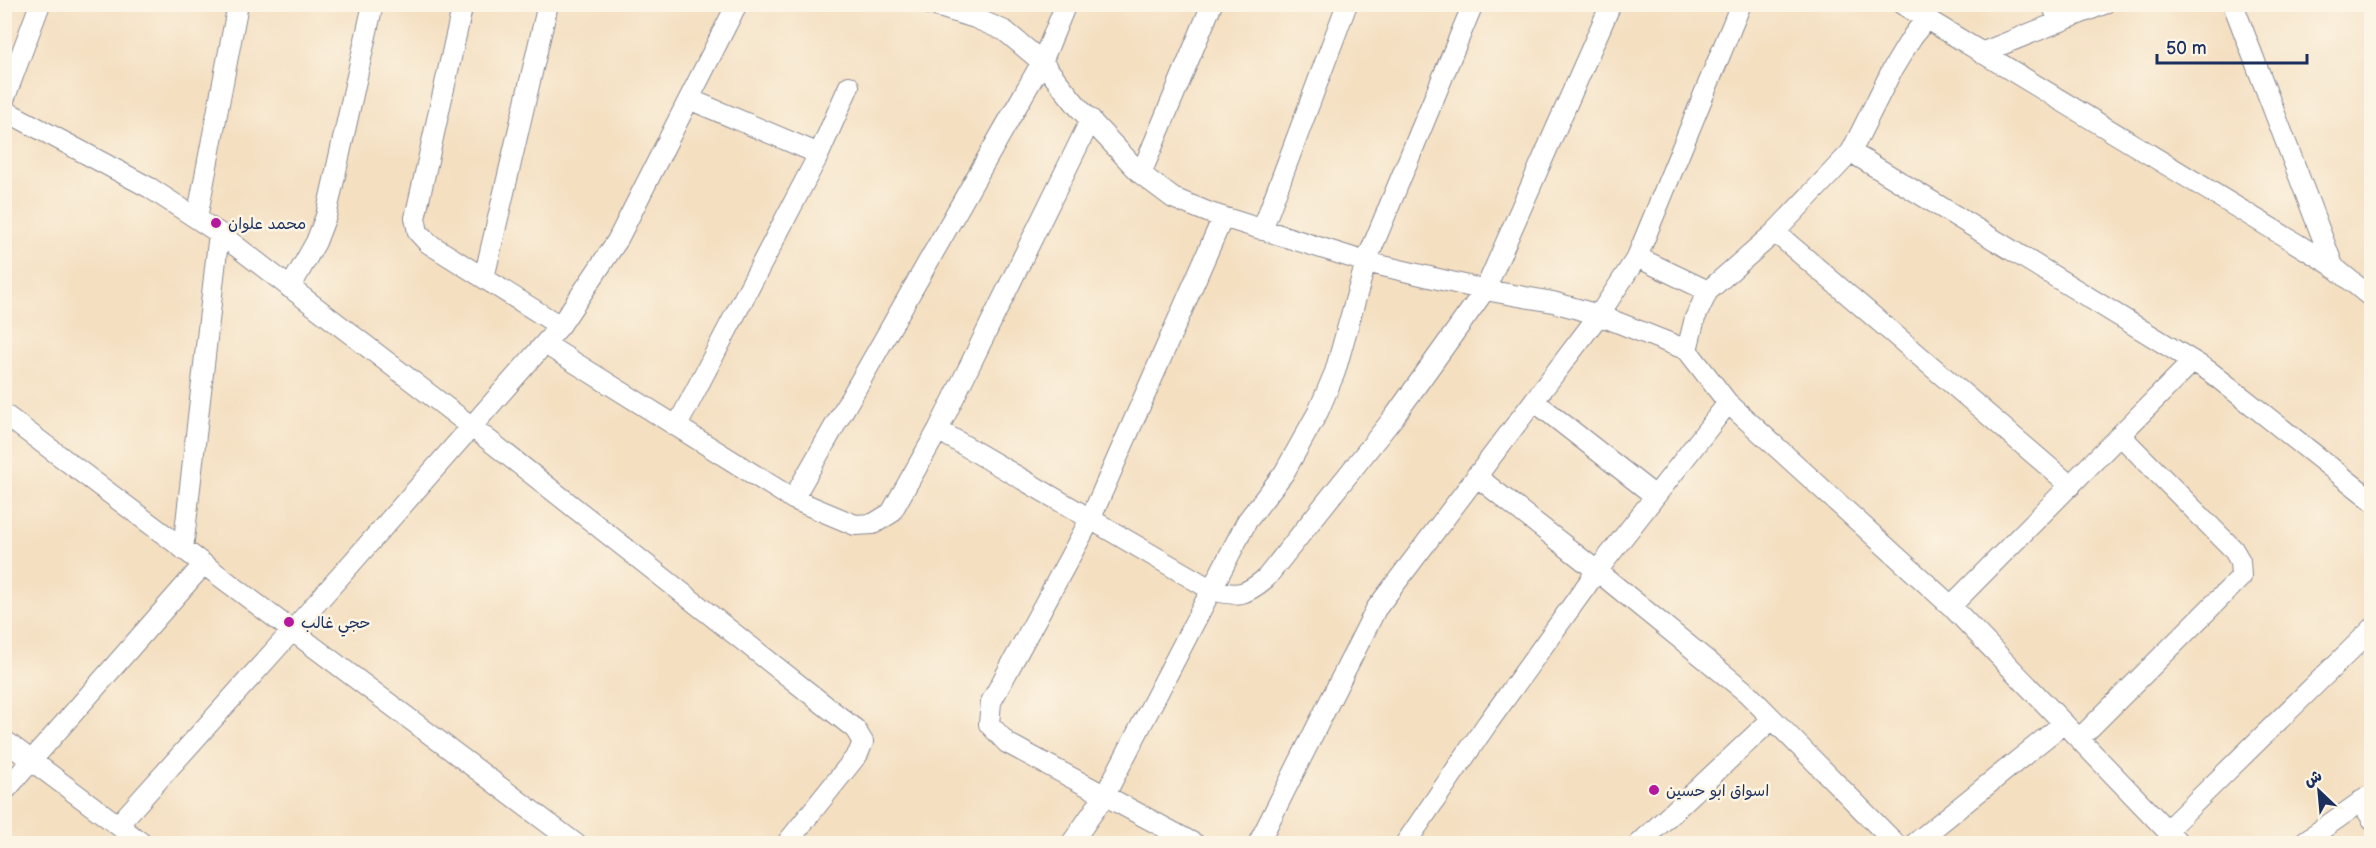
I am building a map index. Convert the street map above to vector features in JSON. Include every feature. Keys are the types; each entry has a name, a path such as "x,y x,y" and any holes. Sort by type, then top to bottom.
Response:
{"street":[{"path":"4,100 40,4"},
{"path":"197,218 238,4"},
{"path":"290,288 316,242 326,216 373,4"},
{"path":"463,4 415,218 418,232 429,243 560,326"},
{"path":"484,278 548,4"},
{"path":"118,825 560,326 616,242 737,4"},
{"path":"929,4 975,18 1005,32 1042,62 1141,174 1173,198 1262,230 1366,262 1485,290 1553,302 1599,315 1687,350 1728,403 1951,606 2174,837 2372,629"},
{"path":"793,499 1042,62 1066,4"},
{"path":"1141,174 1212,4"},
{"path":"1262,230 1347,4"},
{"path":"1071,843 1105,795 1247,521 1284,473 1318,412 1335,372 1366,262 1473,4"},
{"path":"938,430 1212,590 1231,595 1243,593 1256,586 1266,578 1394,417 1485,290 1611,4"},
{"path":"1258,843 1376,609 1599,315 1637,257 1741,4"},
{"path":"1902,4 2334,268 2372,298"},
{"path":"1981,53 2055,13 2104,4"},
{"path":"2233,4 2334,268"},
{"path":"1687,350 1695,318 1708,291 1775,232 1851,152 1892,70 1925,20"},
{"path":"676,426 819,154 849,86"},
{"path":"689,99 819,154"},
{"path":"4,110 150,188 219,233 472,427 855,729 863,742 858,754 786,843"},
{"path":"545,344 793,499 855,525 873,524 891,513 938,430 1091,119"},
{"path":"1851,152 2209,370 2372,500"},
{"path":"1195,843 1007,743 989,724 991,702 1090,520 1223,217"},
{"path":"1775,232 2071,486"},
{"path":"183,549 219,233"},
{"path":"1637,257 1708,291"},
{"path":"1951,606 2193,361"},
{"path":"1534,401 1655,496"},
{"path":"1405,843 1597,571 1728,403"},
{"path":"4,414 576,843"},
{"path":"2079,739 2241,577 2240,561 2233,549 2120,435"},
{"path":"1476,476 1747,693 1896,843"},
{"path":"4,792 203,565"},
{"path":"1639,843 1772,719"},
{"path":"1928,839 2064,723"},
{"path":"4,740 143,843"},
{"path":"2301,843 2366,797 2372,819"}],"place":[{"name":"محمد علوان","path":"216,223"},
{"name":"حجي غالب","path":"289,622"},
{"name":"اسواق ابو حسين","path":"1654,790"}]}
